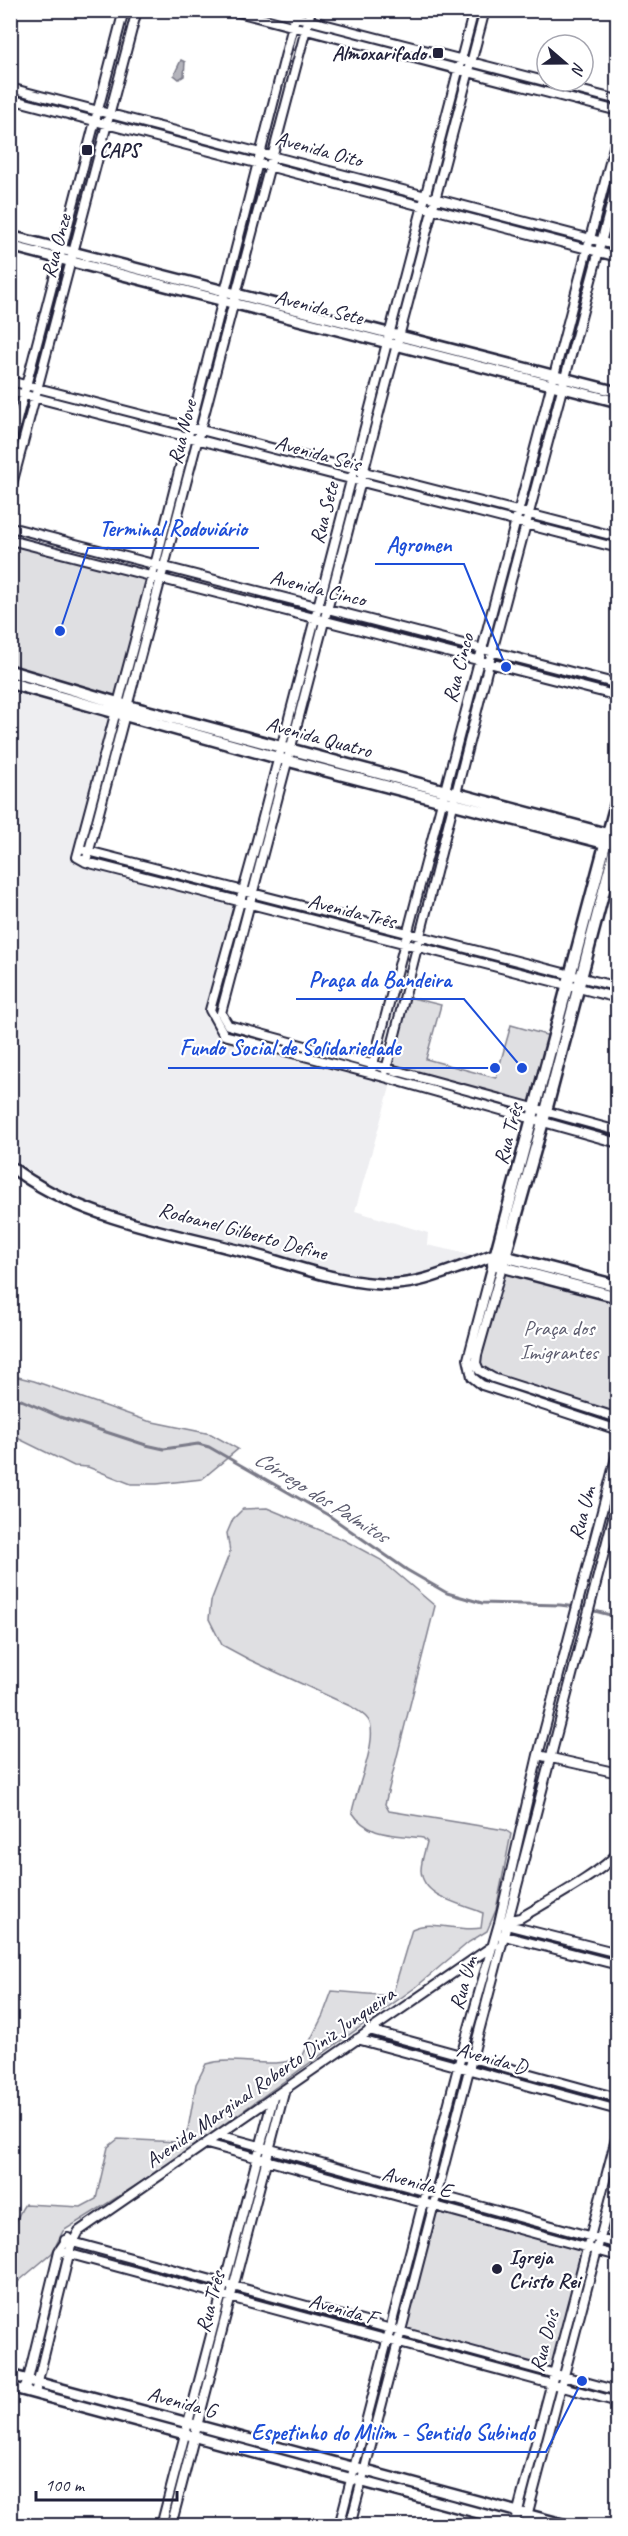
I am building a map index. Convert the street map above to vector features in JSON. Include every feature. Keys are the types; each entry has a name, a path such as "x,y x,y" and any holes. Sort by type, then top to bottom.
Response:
{"main road":[{"name":"Avenida Quatro","path":"10,671 122,710"},
{"name":"Avenida Quatro","path":"10,683 122,710 614,841"},
{"name":"Rua Três","path":"499,1260 539,1115 580,983 614,841 618,796"},
{"name":"Rua Três","path":"539,1115 569,980 614,841"},
{"name":"Rodoanel Gilberto Define","path":"475,1262 499,1260"},
{"path":"499,1260 618,1286"},
{"path":"499,1260 618,1297"}],"street":[{"name":"Rua Onze","path":"10,447 124,10"},
{"name":"Rua Onze","path":"10,492 136,10"},
{"path":"230,10 618,111"},
{"path":"269,10 296,14 308,21 618,100"},
{"name":"Rua Nove","path":"77,859 162,580 311,10"},
{"name":"Rua Sete","path":"221,1022 221,1013 266,847 285,754 292,704 302,664 474,10"},
{"name":"Rua Sete","path":"221,1022 210,1010 256,844 303,706 485,10"},
{"name":"Rua Nove","path":"86,862 152,577 296,14"},
{"name":"Avenida Oito","path":"10,88 618,246"},
{"name":"Avenida Oito","path":"10,99 618,257"},
{"name":"Rua Cinco","path":"384,1077 419,935 449,797 457,742 618,132"},
{"name":"Rua Cinco","path":"371,1073 407,932 449,797 468,745 618,178"},
{"path":"604,184 615,187"},
{"name":"Avenida Sete","path":"10,236 71,257 564,383 618,392"},
{"name":"Avenida Sete","path":"10,246 60,254"},
{"path":"565,331 577,334"},
{"path":"207,360 218,364"},
{"name":"Avenida Seis","path":"10,381 34,397 618,548"},
{"name":"Avenida Sete","path":"564,383 618,402"},
{"name":"Avenida Seis","path":"10,391 37,388 618,537"},
{"path":"116,418 118,409"},
{"path":"369,412 379,415"},
{"path":"255,455 258,445"},
{"path":"298,466 301,456"},
{"path":"442,503 445,492"},
{"name":"Avenida Cinco","path":"10,527 618,684"},
{"path":"336,537 346,539"},
{"name":"Avenida Cinco","path":"10,540 618,696"},
{"path":"256,604 260,592"},
{"path":"496,595 506,597"},
{"path":"302,664 313,667"},
{"path":"292,704 303,706"},
{"path":"467,706 477,709"},
{"path":"457,742 468,745"},
{"path":"256,844 266,847"},
{"name":"Avenida Três","path":"79,848 419,935 580,983 618,998"},
{"name":"Avenida Três","path":"77,859 416,947 569,980"},
{"path":"228,947 238,949"},
{"path":"218,981 229,984"},
{"name":"Avenida Três","path":"580,983 618,987"},
{"path":"221,1022 387,1067 539,1115 618,1143"},
{"path":"221,1022 224,1035 539,1115 618,1131"},
{"name":"Rodoanel Gilberto Define","path":"10,1166 43,1189 88,1209 341,1278 397,1284 431,1277 475,1262"},
{"name":"Rua Três","path":"499,1260 476,1359 479,1371 493,1378 618,1418"},
{"name":"Rua Três","path":"499,1260 468,1359 472,1377 482,1385 618,1430"},
{"name":"Rua Um","path":"504,1922 538,1755 618,1450"},
{"name":"Rua Um","path":"359,2469 387,2340 458,2067 499,1940 550,1758 618,1499"},
{"path":"538,1755 615,1773"},
{"path":"504,1922 520,1918 612,1860 618,1852"},
{"path":"504,1922 618,1953"},
{"path":"499,1940 618,1965"},
{"name":"Rua Um","path":"339,2526 356,2480 397,2342 472,2059 499,1940"},
{"name":"Avenida Marginal Roberto Diniz Junqueira","path":"69,2241 79,2231 499,1940"},
{"name":"Avenida D","path":"369,2030 618,2098"},
{"name":"Avenida D","path":"357,2039 618,2110"},
{"name":"Rua Três","path":"171,2526 285,2089"},
{"name":"Rua Três","path":"161,2526 183,2433 273,2098"},
{"name":"Rua Dois","path":"521,2525 551,2384 618,2131"},
{"name":"Avenida E","path":"219,2135 618,2244"},
{"name":"Avenida E","path":"207,2144 618,2256"},
{"name":"Rua Dois","path":"523,2513 561,2387 618,2170"},
{"path":"385,2192 387,2182"},
{"path":"511,2227 514,2216"},
{"path":"25,2391 59,2251 69,2241"},
{"path":"35,2393 69,2254 69,2241"},
{"name":"Avenida F","path":"69,2241 618,2391"},
{"name":"Avenida F","path":"59,2251 618,2402"},
{"name":"Avenida G","path":"10,2376 570,2526"},
{"name":"Avenida G","path":"10,2387 521,2525"},
{"path":"311,2468 313,2457"},
{"name":"Rua Um","path":"350,2526 356,2480"},
{"path":"448,2504 452,2493"}],"shaded area":[{"path":"181,60 185,62 184,76 179,79 174,75"},
{"path":"10,685 114,714 76,857 239,902 209,1010 224,1035 392,1080 355,1211 428,1233 427,1245 477,1256 427,1276 377,1278 342,1272 94,1205 53,1187 11,1158"}],"green space":[{"path":"10,540 152,577 118,703 11,671"},
{"path":"404,996 441,1005 426,1059 496,1078 511,1025 553,1037 535,1109 387,1067"},
{"name":"Praça dos Imigrantes","path":"504,1268 617,1299 617,1417 486,1375 476,1359"},
{"path":"10,1375 34,1381 148,1421 211,1434 238,1449 202,1479 157,1484 131,1484 88,1467 74,1466 11,1435"},
{"path":"267,1508 344,1540 381,1560 435,1606 385,1804 389,1811 505,1830 511,1834 496,1910 487,1931 469,1942 416,1987 156,2173 63,2231 52,2253 13,2286 11,2327 10,2247 18,2217 25,2204 81,2207 96,2199 108,2147 118,2139 178,2142 188,2129 196,2084 206,2064 230,2061 278,2063 302,2057 332,1991 392,1996 412,1929 427,1925 481,1928 483,1913 445,1899 436,1894 423,1880 421,1867 427,1842 423,1838 375,1831 366,1826 352,1812 371,1742 370,1723 367,1718 352,1707 222,1645 209,1619 211,1601 230,1552 227,1533 233,1519 243,1509"},
{"path":"433,2206 587,2248 554,2374 400,2331"}],"waterway":[{"name":"Córrego dos Palmitos","path":"10,1395 60,1417 146,1445 164,1449 198,1444 209,1447 328,1515 407,1570 447,1593 482,1603 560,1605 618,1617"}],"place":[{"name":"Almoxarifado","path":"438,53"},
{"name":"CAPS","path":"87,150"},
{"name":"Terminal Rodoviário","path":"60,631"},
{"name":"Agromen","path":"506,667"},
{"name":"Fundo Social de Solidariedade","path":"495,1068"},
{"name":"Praça da Bandeira","path":"522,1068"},
{"name":"Igreja Cristo Rei","path":"497,2269"},
{"name":"Espetinho do Milim - Sentido Subindo","path":"582,2381"}]}
